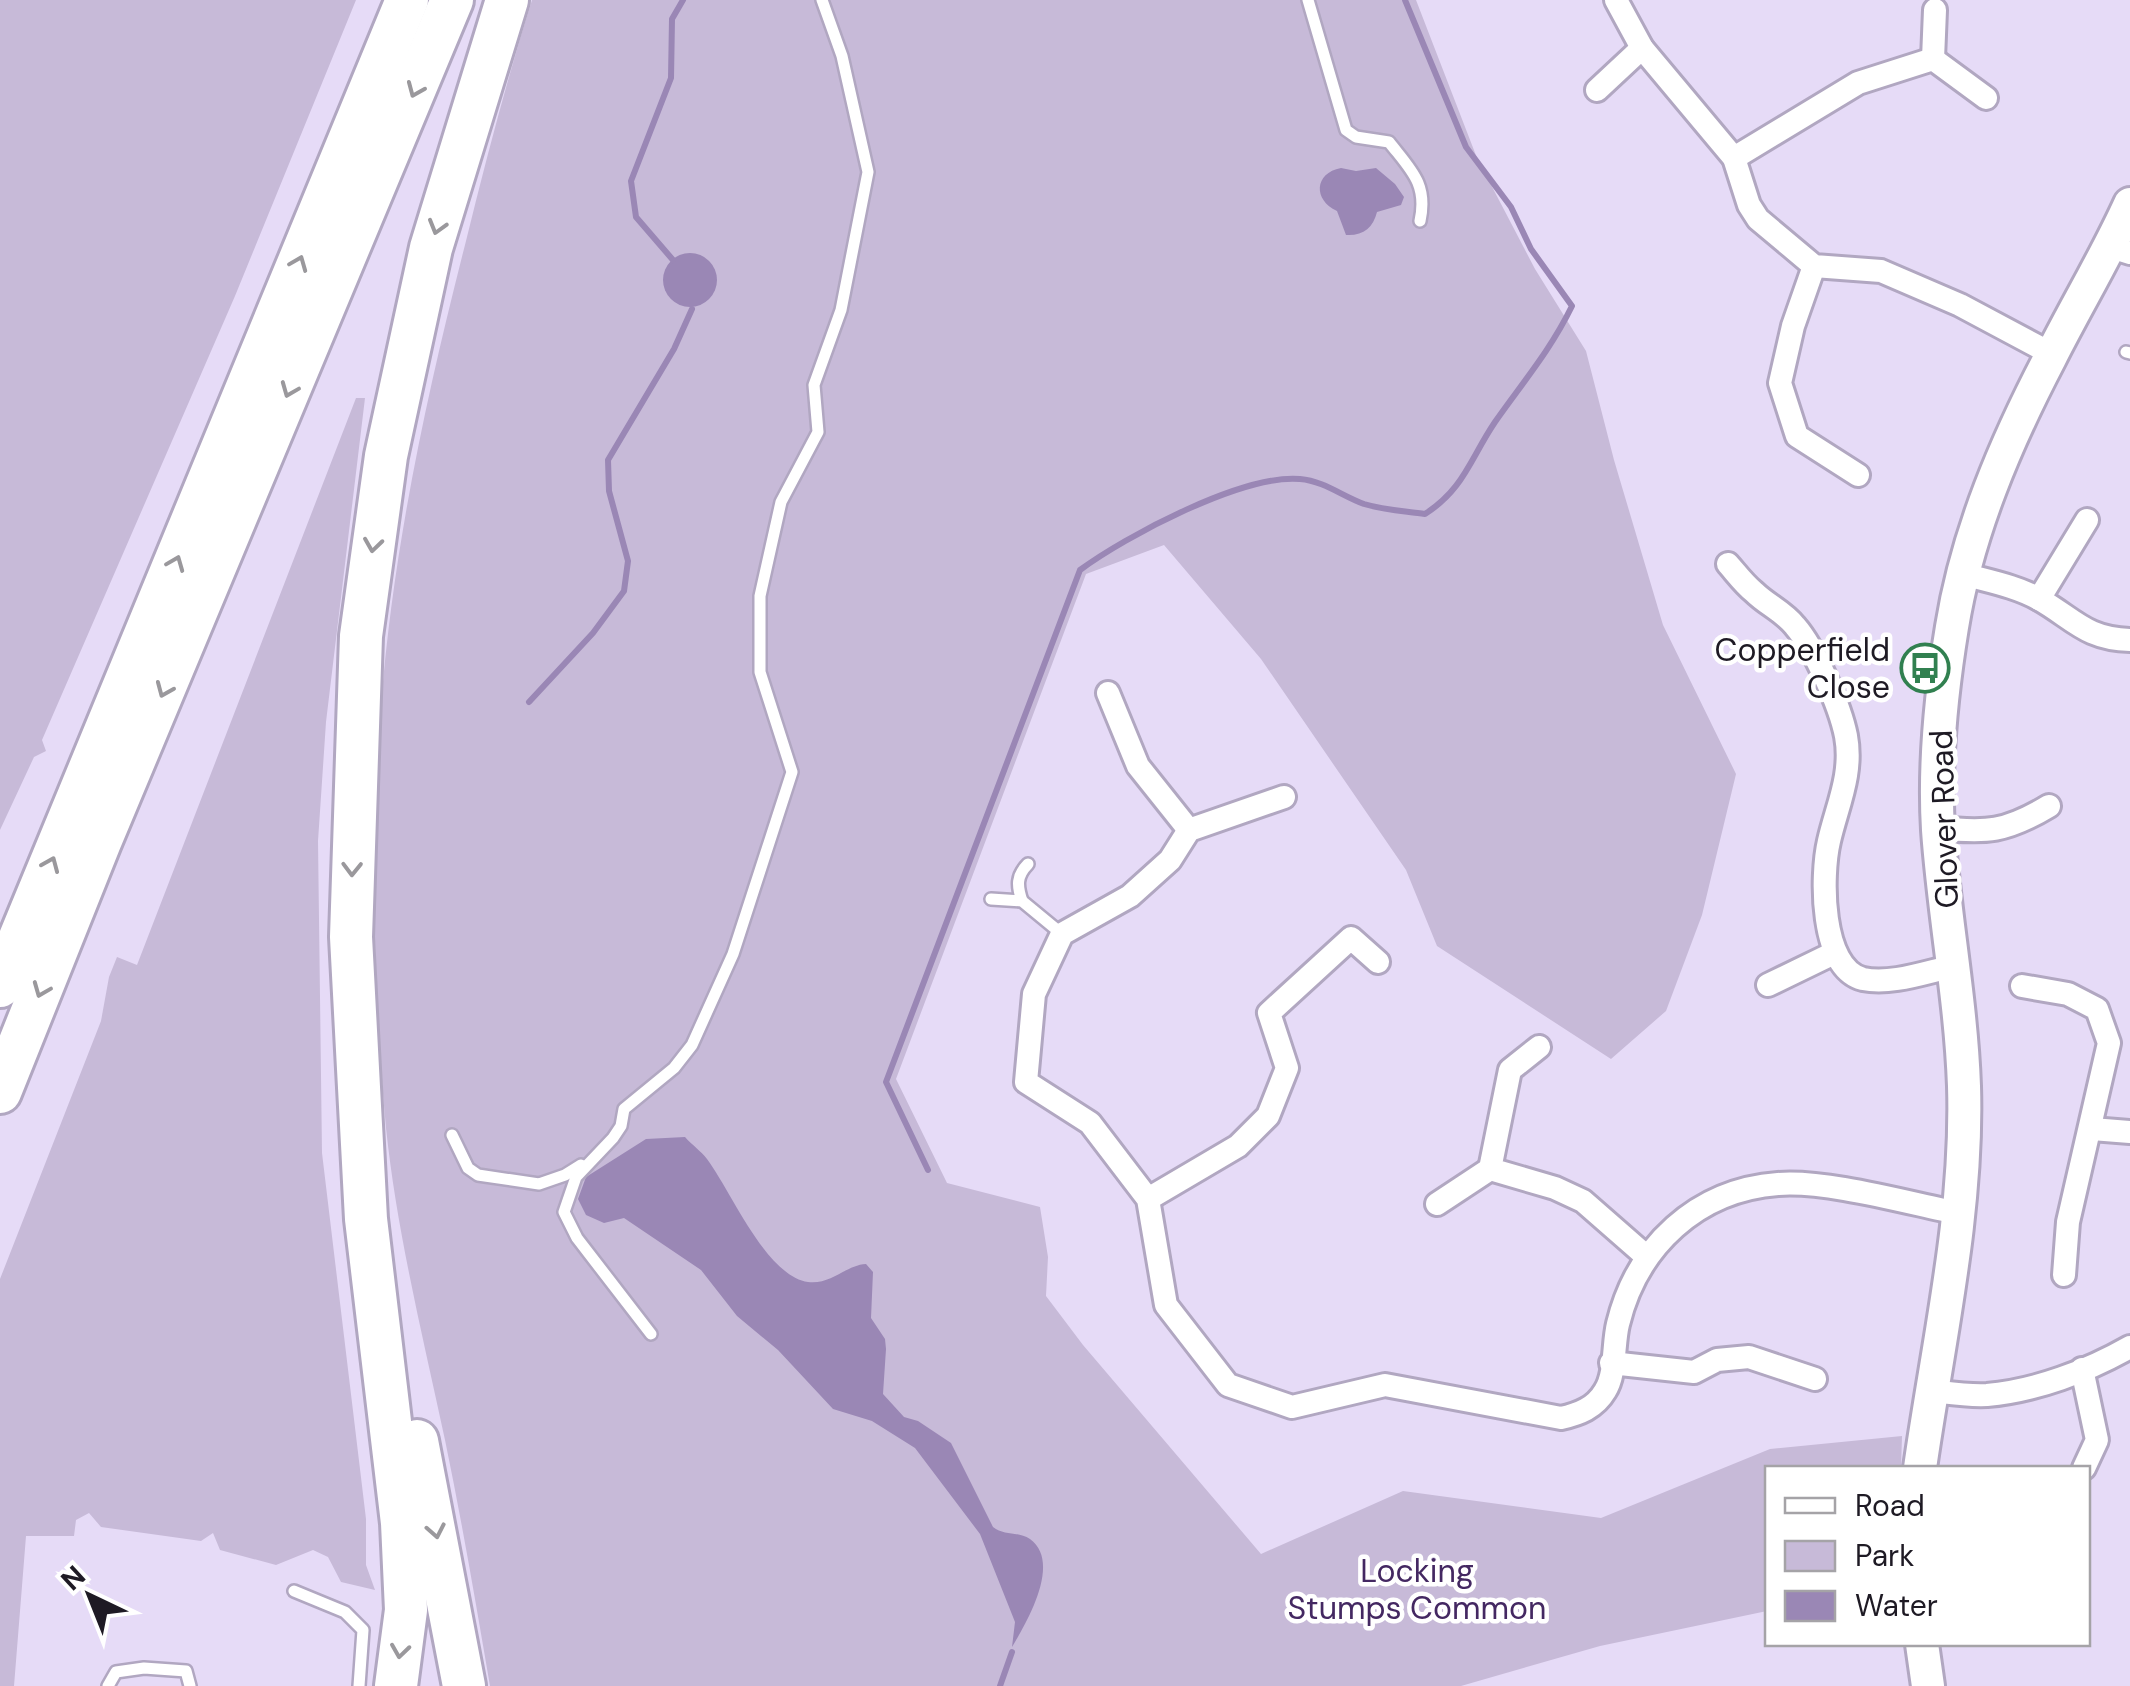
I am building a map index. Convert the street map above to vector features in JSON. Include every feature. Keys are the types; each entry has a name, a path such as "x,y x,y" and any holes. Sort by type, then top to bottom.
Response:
{"highway":[{"path":"0,986 407,0"},
{"path":"0,1092 100,842 452,0"},
{"path":"396,1686 406,1610 402,1522 366,1219 351,937 360,636 386,456 431,248 507,0"},
{"path":"359,1090 398,1343 464,1686"}],"street":[{"path":"1625,3 1642,48 1734,158 1749,205 1758,219 1814,266 1880,271 1960,305 2052,354"},
{"path":"1932,60 1935,10"},
{"path":"1597,90 1642,48"},
{"path":"1734,158 1858,83 1932,60"},
{"path":"1932,60 1986,98"},
{"name":"Glover Road","path":"1920,1466 1958,1213 1964,1134 1964,1082 1938,828 1937,740 1952,625 1992,483 2052,354 2120,250 2130,204"},
{"path":"1814,266 1793,326 1780,382 1797,436 1858,475"},
{"path":"2039,599 2087,520"},
{"path":"1728,564 1755,594 1782,612 1805,640 1846,735 1848,761 1825,869 1834,953 1842,966 1864,979 1882,980 1954,966"},
{"path":"1964,574 2039,599 2078,628 2106,640 2130,640"},
{"path":"1108,692 1138,766 1189,830"},
{"path":"1284,796 1189,830 1170,860 1130,896 1062,934 1034,994 1026,1082 1090,1124 1148,1199 1166,1305 1228,1385 1292,1407 1385,1385 1561,1418 1582,1413 1598,1402 1608,1388 1619,1322 1647,1258 1669,1230 1691,1212 1746,1188 1782,1183 1958,1213"},
{"path":"1938,828 1996,831 2019,824 2052,804"},
{"path":"1148,1199 1238,1146 1268,1116 1287,1068 1269,1013 1351,938 1378,962"},
{"path":"1768,986 1834,953"},
{"path":"2022,986 2068,994 2096,1009 2109,1042 2092,1128 2056,1259"},
{"path":"1437,1204 1490,1169 1510,1070 1539,1046"},
{"path":"2092,1128 2130,1132"},
{"path":"1490,1169 1555,1188 1583,1202 1647,1258"},
{"path":"1931,1391 1982,1395 2017,1391 2082,1369 2130,1347"},
{"path":"1611,1363 1694,1372 1717,1360 1749,1357 1814,1378"},
{"path":"2082,1369 2097,1440 2085,1466"},
{"path":"1922,1646 1928,1686"}],"lane":[{"path":"651,1334 568,1225 564,1212 568,1195 589,1160 621,1126 624,1109 674,1068 692,1045 733,954 792,772 760,672 760,596 781,502 818,432 814,385 842,310 868,172 842,56 822,0"},
{"path":"1308,0 1346,130 1356,137 1388,142 1404,161 1424,200 1420,221"},
{"path":"1028,864 1019,873 1022,901 1062,934"},
{"path":"992,899 1022,901"},
{"path":"452,1136 468,1168 518,1183 539,1184 565,1175 589,1160"},
{"path":"294,1592 345,1612 364,1630 359,1686"},
{"path":"108,1686 116,1672 144,1668 186,1671 190,1686"}],"green space":[{"path":"0,0 356,0 235,296 42,740 46,751 34,757 0,830"},
{"name":"Locking Stumps Common","path":"532,0 1416,0 1477,158 1535,269 1586,351 1663,625 1736,774 1702,915 1666,1011 1611,1059 1437,946 1406,870 1261,659 1164,545 1086,574 896,1079 947,1183 1040,1207 1048,1257 1046,1296 1261,1554 1403,1491 1601,1518 1770,1449 1902,1436 1901,1466 1765,1466 1765,1611 1600,1646 1461,1686 490,1686 391,1167 376,970 374,864 386,647 413,472 505,90"},
{"path":"356,398 365,398 326,722 318,841 322,1153 366,1519 366,1565 375,1590 341,1582 328,1557 313,1550 276,1565 220,1550 213,1533 201,1541 101,1527 89,1513 76,1520 74,1536 26,1536 14,1686 0,1686 0,1279 101,1021 117,957 137,965"}],"water":[{"path":"1341,168 1376,168 1404,197 1401,205 1377,212 1370,227 1346,235 1337,211 1324,200 1320,187 1326,175"},
{"path":"690,253 709,261 717,280 709,299 690,307 671,299 663,280 671,261"},
{"path":"685,1137 707,1159 764,1249 793,1276 816,1282 866,1264 873,1272 871,1318 885,1339 886,1349 883,1394 904,1417 918,1421 951,1443 993,1527 1030,1539 1039,1549 1043,1562 1039,1592 1012,1647 1015,1622 980,1534 915,1448 872,1421 833,1409 778,1350 737,1316 701,1270 624,1218 604,1223 586,1215 578,1199 586,1177 646,1139"}],"waterway":[{"path":"673,260 636,217 631,181 671,78 672,19 683,0"},
{"path":"928,1170 886,1082 1080,570 1186,510 1248,486 1276,480 1309,480 1364,504 1425,514 1458,484 1572,306 1531,249 1511,207 1466,147 1405,0"},
{"path":"529,702 593,633 624,591 628,561 609,491 608,460 674,349 692,309"},
{"path":"1000,1686 1012,1652"}],"place":[{"name":"Copperfield Close","path":"1925,668"}]}
